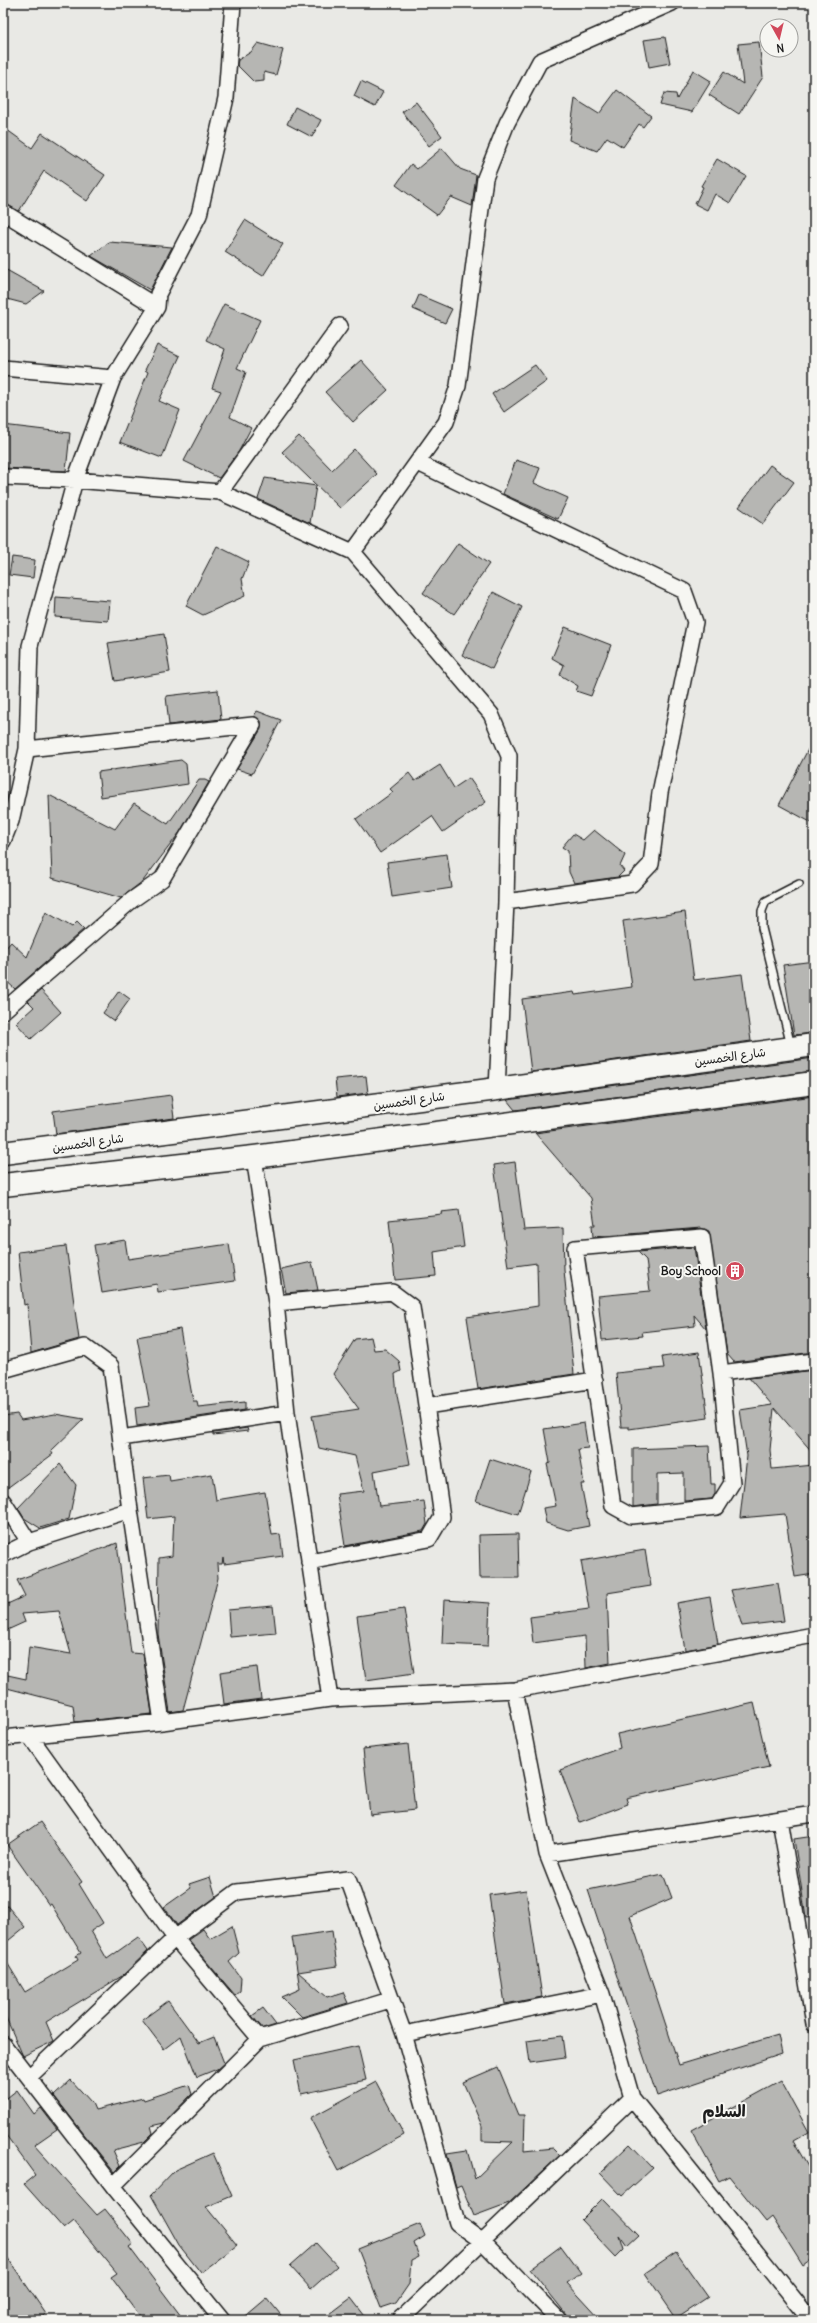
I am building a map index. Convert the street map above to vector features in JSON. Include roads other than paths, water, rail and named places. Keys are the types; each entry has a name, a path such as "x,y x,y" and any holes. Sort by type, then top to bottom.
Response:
{"main road":[{"name":"شارع الخمسين","path":"3,1153 23,1152 814,1045"},
{"path":"3,1184 254,1157 814,1083"}],"street":[{"path":"3,841 27,749 30,646 75,480 113,378 157,307 158,294 199,215 226,98 233,3"},
{"path":"353,552 446,422 458,386 485,178 507,123 540,62 672,3"},
{"path":"3,212 157,307"},
{"path":"220,492 340,326"},
{"path":"3,368 113,378"},
{"path":"418,463 684,590 695,622 660,792 651,864 632,884 506,902"},
{"path":"3,477 75,480 220,492 353,552 491,714 509,756 506,902 496,1089"},
{"path":"3,1011 132,900 162,880 253,725 27,749"},
{"path":"254,1157 276,1303 287,1413 330,1699"},
{"path":"702,1237 721,1373 732,1483 717,1507 631,1516 613,1506 594,1380 575,1248 702,1237"},
{"path":"276,1303 392,1292 412,1307 442,1517 429,1539 309,1562"},
{"path":"3,1370 85,1347 112,1366 130,1510 162,1722"},
{"path":"721,1373 814,1361"},
{"path":"426,1406 594,1380"},
{"path":"121,1438 287,1413"},
{"path":"3,1501 29,1542"},
{"path":"3,1555 29,1542 130,1510"},
{"path":"3,1738 162,1722 330,1699 515,1690 814,1635"},
{"path":"515,1690 547,1854 602,1994 632,2098 811,2320"},
{"path":"29,1735 176,1938 260,2039"},
{"path":"547,1854 814,1814"},
{"path":"780,1819 812,1995 814,2024"},
{"path":"29,2077 176,1938 236,1892 348,1879 390,2000 404,2034 457,2223 483,2242 559,2320"},
{"path":"404,2034 602,1994"},
{"path":"113,2186 260,2039 390,2000"},
{"path":"3,2044 113,2186 222,2320"},
{"path":"400,2320 632,2098"}],"lane":[{"path":"792,1048 762,928 762,911 766,901 799,884"}],"place":[{"name":"Boy School","path":"735,1271"}],"district":[{"name":"السلام","path":"724,2111"}]}
